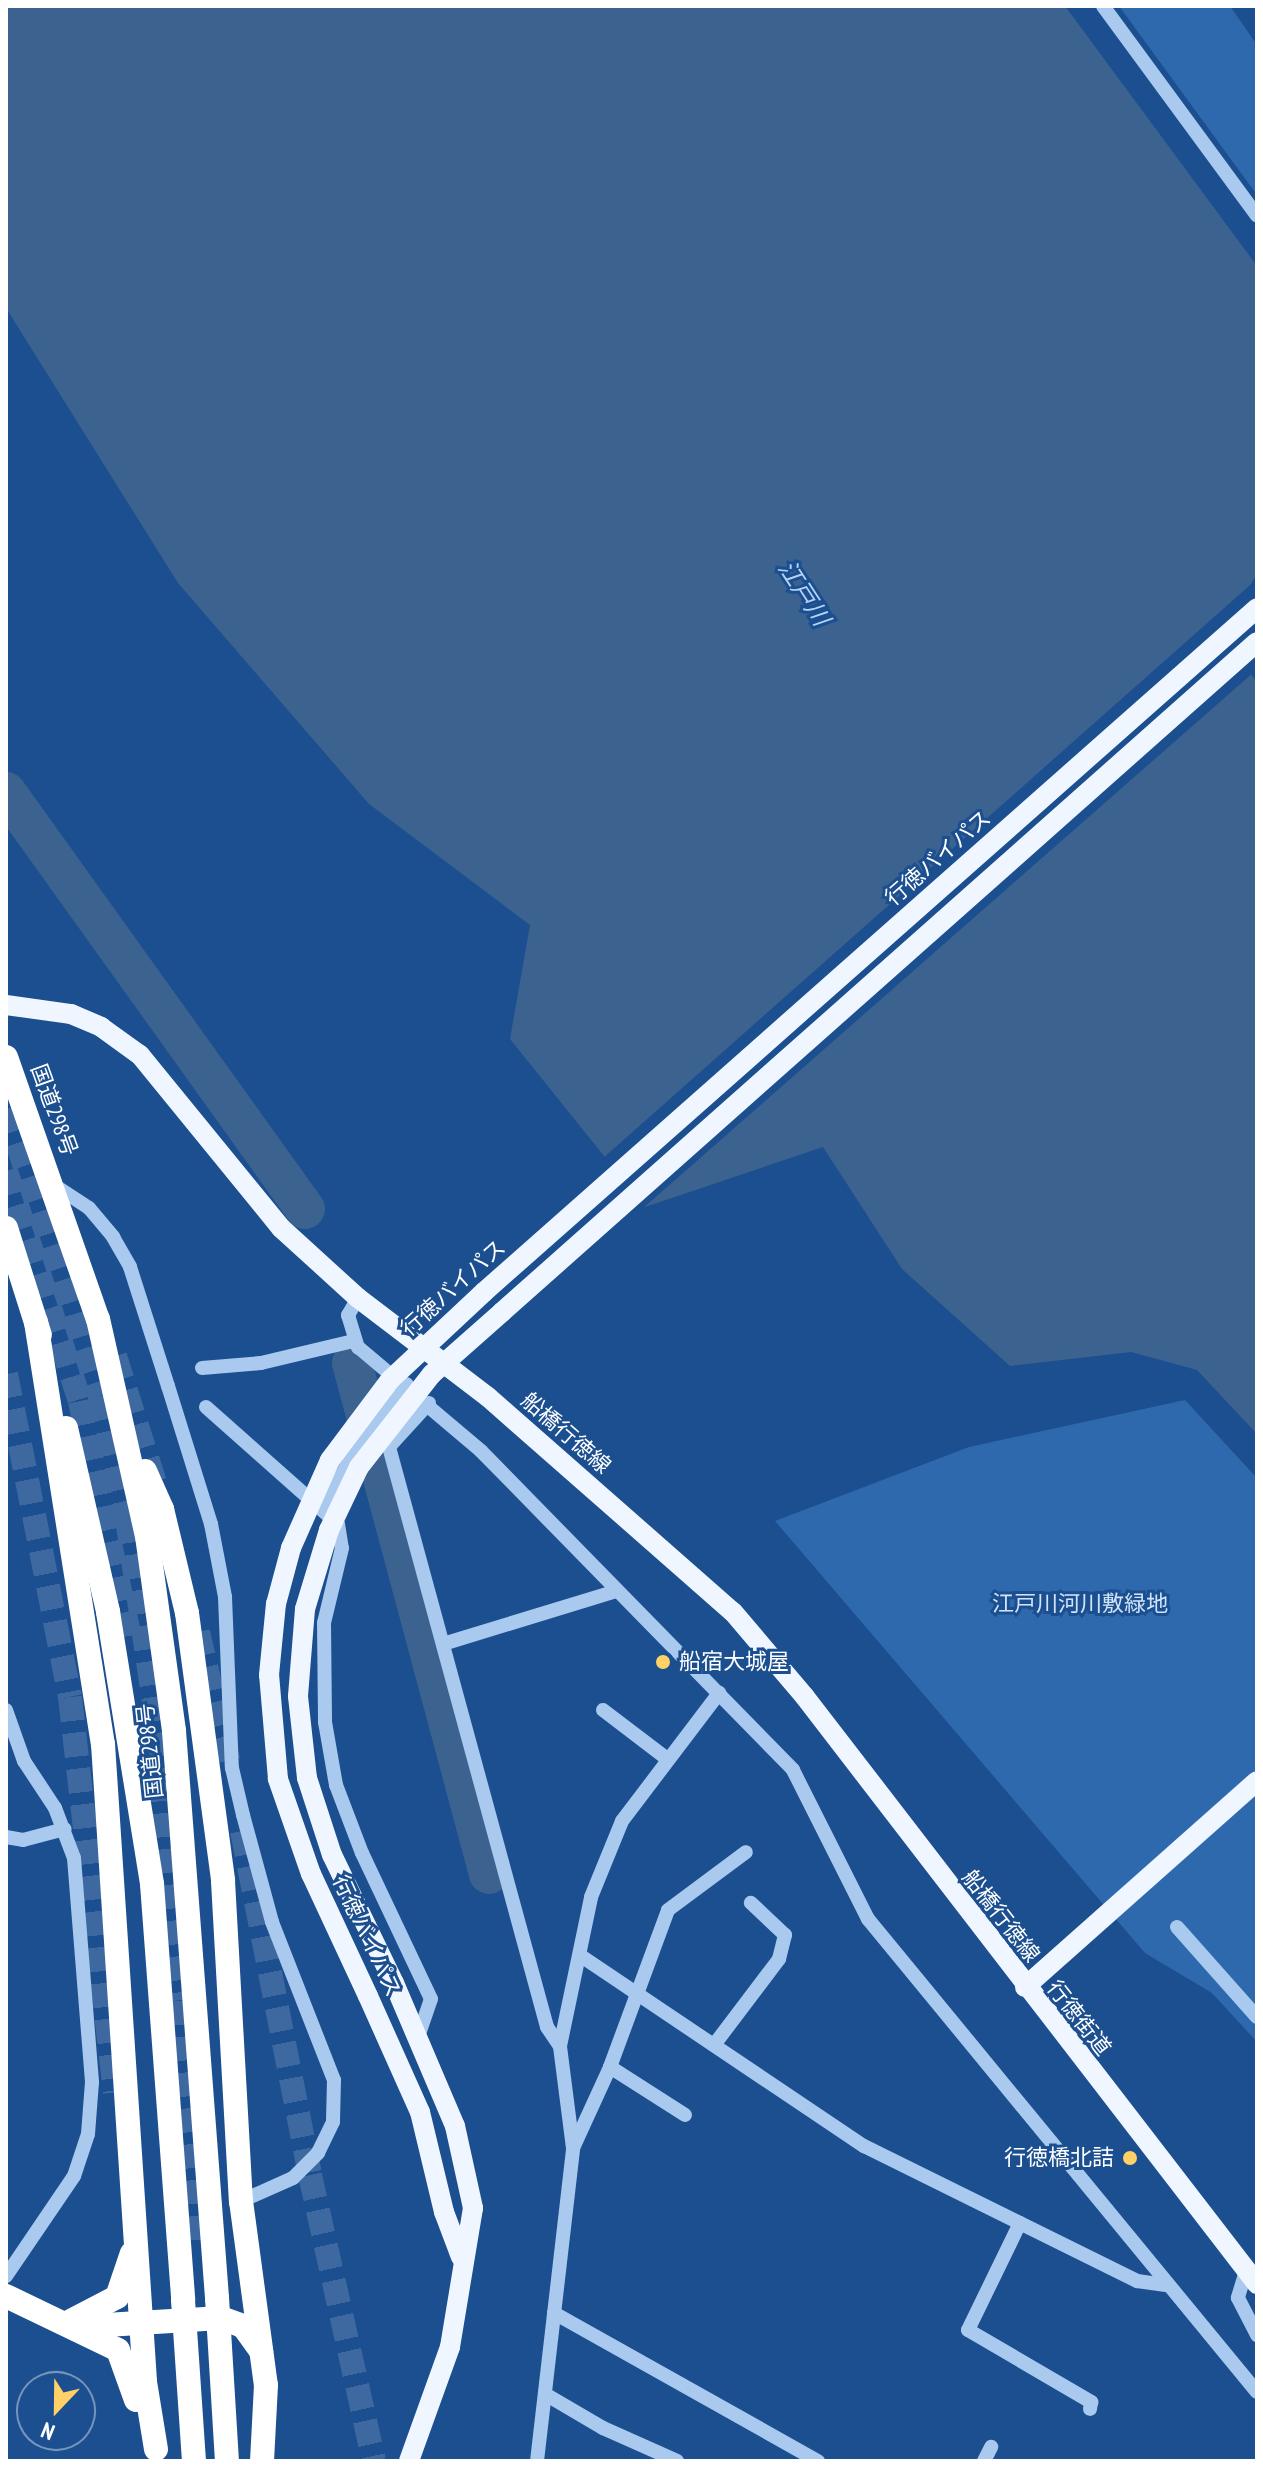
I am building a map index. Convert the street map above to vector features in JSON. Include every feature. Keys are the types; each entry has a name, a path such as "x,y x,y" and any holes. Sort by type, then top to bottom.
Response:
{"highway":[{"name":"国道298号","path":"6,1057 54,1185 120,1401 147,1536 174,1731 227,2461"},
{"name":"国道298号","path":"6,1228 36,1322 90,1528 132,1743 160,1963 194,2461"},
{"path":"36,1322 103,1744 138,2227 145,2382 158,2455"},
{"path":"120,1401 162,1509 199,1680 231,1964 241,2201 262,2353 267,2416 262,2461"},
{"path":"63,2325 117,2297 138,2227"},
{"path":"6,2296 105,2343 125,2360 158,2455"},
{"path":"63,2325 233,2319 252,2335 262,2353"}],"main road":[{"name":"行徳バイパス","path":"461,2257 444,2212 420,2112 294,1831 278,1779 269,1710 272,1639 282,1579 330,1460 372,1400 420,1349 1257,608"},
{"name":"行徳バイパス","path":"409,2461 450,2347 461,2257 473,2208 466,2168 419,2034 319,1820 298,1711 299,1651 308,1596 329,1530 359,1467 432,1374 1257,642"},
{"name":"船橋行徳線","path":"6,1005 71,1014 101,1027 140,1055 281,1228 358,1298 488,1397 733,1612 805,1697 1025,1987"},
{"name":"行徳街道","path":"1252,2277 1025,1987 1257,1781"}],"street":[{"path":"1103,6 1257,216"},
{"path":"54,1185 89,1208 113,1237 130,1267 173,1400 211,1524 225,1597 230,1737 243,1815 272,1922 334,2080 333,2122 318,2153 293,2178 241,2201"},
{"path":"358,1298 348,1315 353,1341 407,1384 481,1451 793,1770 868,1919 1257,2392"},
{"path":"202,1368 261,1363 353,1341"},
{"path":"324,1509 349,1461 407,1384"},
{"path":"429,1403 389,1447 547,2027 560,2046"},
{"path":"206,1407 338,1524 342,1548 324,1623 321,1675 336,1785 362,1853 431,1999 419,2034"},
{"path":"443,1644 616,1591"},
{"path":"554,2461 538,2456 573,2148 560,2046 591,1897 609,1843 666,1758 719,1693"},
{"path":"6,1710 24,1761 65,1829 79,1893 91,2113 74,2176 6,2276"},
{"path":"603,1710 666,1758"},
{"path":"6,1837 23,1840 65,1829"},
{"path":"573,2148 610,2067 668,1910 746,1852"},
{"path":"714,2045 779,1959 785,1935 751,1903"},
{"path":"1177,1927 1257,2017"},
{"path":"581,1956 864,2146 1137,2281 1166,2285"},
{"path":"610,2067 685,2115"},
{"path":"1020,2223 968,2330 1091,2402 1090,2409"},
{"path":"1252,2277 1238,2298 1257,2335"},
{"path":"554,2313 818,2461"},
{"path":"545,2394 603,2428 677,2461"},
{"path":"984,2461 991,2447"}],"green space":[{"path":"1119,6 1230,6 1257,45 1257,195"},
{"name":"江戸川河川敷緑地","path":"1185,1400 1257,1478 1257,2042 1212,1993 1145,1953 775,1521 969,1447"}],"water":[{"name":"江戸川","path":"6,6 1065,6 1257,266 1257,574 1220,636 1257,682 1257,1434 1197,1370 1131,1352 1010,1366 902,1269 823,1147 645,1207 510,1039 530,925 369,804 178,583 6,308"}],"pier":[{"path":"1257,579 1225,636 1254,672 642,1209 602,1159"}],"waterway":[{"path":"6,792 305,1209"},
{"path":"352,1363 489,1874"}],"tunnel":[{"path":"6,1109 100,1396 127,1519 168,1798"},
{"path":"6,1171 80,1401 131,1642"},
{"path":"115,1356 157,1489"},
{"path":"6,1374 70,1697 115,2092"},
{"path":"198,1632 230,1768"},
{"path":"152,1778 175,2001 191,2251"},
{"path":"242,1831 310,2175 374,2461"}],"place":[{"name":"船宿大城屋","path":"663,1662"},
{"name":"行徳橋北詰","path":"1130,2158"}]}
